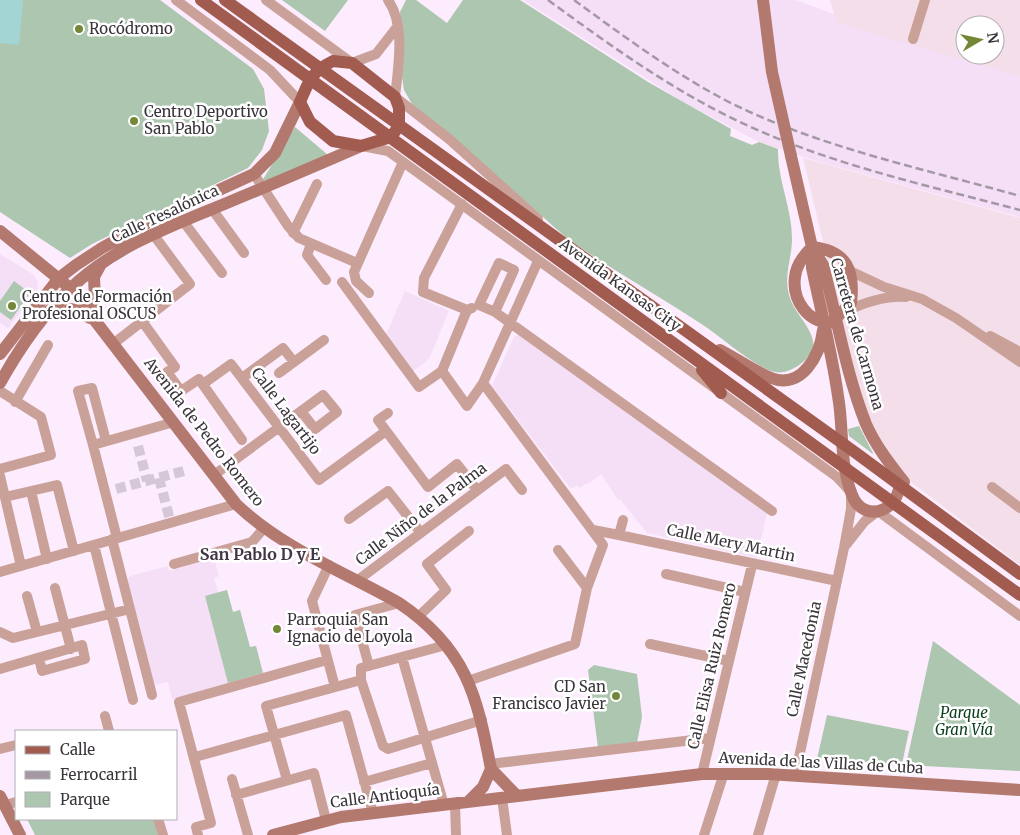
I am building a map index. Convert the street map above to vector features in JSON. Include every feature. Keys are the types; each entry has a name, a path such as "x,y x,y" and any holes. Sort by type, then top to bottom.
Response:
{"main road":[{"name":"Avenida Kansas City","path":"201,0 692,358 844,465 1020,594"},
{"name":"Avenida Kansas City","path":"225,0 684,331 841,442 900,481 922,502 1020,574"},
{"path":"333,62 352,63 396,97 399,108 399,126 391,137 361,146 333,141 321,133 310,122 300,102 310,79 319,68 333,62"},
{"path":"692,358 721,393"}],"street":[{"path":"177,0 270,70 300,102"},
{"path":"266,0 352,63 376,54 397,27"},
{"path":"388,0 394,8 397,27 399,62 396,97 449,139 568,246"},
{"name":"Carretera de Carmona","path":"763,0 772,72 812,247 812,268 839,398 841,442 844,465 851,492"},
{"path":"914,39 925,0"},
{"name":"Calle Tesalónica","path":"0,354 59,278 102,248 150,229 254,174 275,153 300,102"},
{"name":"Calle Tesalónica","path":"0,383 16,355 70,288 150,229 183,221 361,146"},
{"name":"Avenida Kansas City","path":"361,146 388,151 837,477 851,492"},
{"path":"370,293 356,281 354,272 403,162"},
{"path":"254,174 293,233 311,244 357,264"},
{"path":"293,233 317,184"},
{"path":"462,204 424,278 423,292 468,310"},
{"path":"212,209 244,253"},
{"path":"183,221 222,273"},
{"path":"114,344 190,284 150,229"},
{"name":"Avenida de Pedro Romero","path":"0,231 70,288 236,504 276,537 399,603 419,616 438,634 463,669 468,681 482,720 491,767"},
{"path":"311,244 307,254 326,280"},
{"path":"841,315 851,303 853,287 850,271 845,263 829,249 812,247 801,259 795,276 795,293 806,313 824,323 832,322 859,305 883,298 903,297 922,299"},
{"name":"Carretera de Carmona","path":"812,247 823,265 841,315 855,392 866,425 900,481"},
{"path":"442,371 467,406 483,383 538,261"},
{"path":"342,282 419,387 442,371 468,310 479,305 499,263 514,270 495,312"},
{"path":"96,322 94,277 100,265"},
{"path":"850,271 884,287 922,299 966,325 1020,362"},
{"path":"479,305 495,312 510,322 772,511"},
{"path":"48,313 63,307 77,310 96,322"},
{"path":"142,321 175,367 167,372 181,392 199,378 242,440"},
{"name":"Carretera de Carmona","path":"684,331 773,379 789,380 813,363 821,342 824,323"},
{"path":"966,325 1020,352"},
{"path":"279,374 324,340"},
{"path":"16,402 48,345"},
{"path":"242,378 283,348 294,362"},
{"name":"Calle Lagartijo","path":"204,384 231,364 280,426 319,480 386,431"},
{"path":"468,681 575,644 587,588 603,545 483,383"},
{"path":"106,441 92,388 78,391 93,445 130,609 152,695"},
{"path":"0,391 41,417 51,455 0,469"},
{"path":"214,475 301,411"},
{"path":"388,413 378,420 428,487 457,464 477,490"},
{"path":"93,445 174,422"},
{"name":"Calle Niño de la Palma","path":"358,580 506,469 522,490"},
{"path":"0,476 5,497 5,522 21,566"},
{"path":"844,548 865,521 894,502 900,481"},
{"path":"5,497 57,485 74,551"},
{"path":"992,487 1020,508"},
{"path":"30,491 47,559"},
{"path":"349,519 388,491 421,532"},
{"path":"851,492 861,506 878,511 1020,616"},
{"name":"Calle Macedonia","path":"795,776 852,509 851,492"},
{"path":"0,572 236,504"},
{"path":"620,535 623,520"},
{"path":"174,564 252,542 264,528"},
{"name":"Calle Mery Martin","path":"593,530 837,581"},
{"path":"419,616 446,590 427,564 469,531"},
{"path":"94,545 133,700"},
{"path":"558,550 587,588"},
{"name":"Calle Elisa Ruiz Romero","path":"702,774 752,564"},
{"path":"329,565 312,601 335,687"},
{"path":"666,574 745,592"},
{"path":"54,588 71,649"},
{"path":"27,596 37,632"},
{"path":"369,666 355,616 399,603"},
{"path":"0,631 13,638 130,609"},
{"path":"650,644 729,661"},
{"path":"446,645 361,668 361,680 383,746 388,749 424,740 482,720"},
{"path":"0,669 39,658 71,649 82,646 85,659 42,671 39,658"},
{"path":"402,657 424,740 450,804 456,835"},
{"path":"198,835 196,827 212,823 179,702 327,660"},
{"path":"287,780 266,706 361,680"},
{"path":"195,757 346,714 373,813"},
{"path":"105,716 109,730"},
{"path":"491,767 710,738"},
{"path":"0,749 15,745"},
{"path":"364,782 432,763"},
{"path":"491,767 517,796"},
{"path":"468,802 483,787 491,767"},
{"path":"236,795 314,773 326,820"},
{"path":"704,835 724,773"},
{"name":"Avenida de las Villas de Cuba","path":"502,798 724,773 776,774 1020,790"},
{"path":"758,835 776,774"},
{"path":"232,779 248,835"},
{"path":"502,798 507,835"},
{"name":"Calle Antioquía","path":"273,835 326,820 502,798"},
{"path":"7,801 20,835"},
{"path":"158,820 163,835"}],"shaded area":[{"path":"0,0 23,0 19,45 0,43"},
{"path":"523,0 796,0 831,13 955,51 955,65 1000,65 1020,71 1020,217 816,161 757,141 685,103"},
{"path":"830,0 1020,0 1020,76 982,65 1005,65 1005,15 955,15 955,57 837,23"},
{"path":"803,158 1020,218 1020,565 907,479 879,439 859,391"},
{"name":"Centro de Formación Profesional OSCUS","path":"0,254 34,275 38,283 37,290 8,328 0,323"},
{"path":"405,291 449,311 429,359 411,373 385,337"},
{"path":"521,334 767,513 757,558 647,533 620,499 618,500 601,474 588,484 579,488 577,485 571,489 492,386 514,337"},
{"path":"214,558 219,576 214,578 218,592 227,590 233,612 240,610 250,647 256,646 263,673 172,699 168,682 154,685 126,583 130,576 168,566 169,571"}],"green space":[{"name":"Centro Deportivo San Pablo","path":"0,0 160,0 253,69 264,89 269,131 262,150 248,168 92,244 70,258 0,212"},
{"path":"282,0 348,0 325,31"},
{"path":"406,0 416,0 447,23 463,0 520,0 648,82 731,129 730,136 752,145 759,142 778,149 778,161 792,230 787,277 788,291 812,338 813,344 810,355 796,367 786,372 775,372 758,365 703,325 571,241 412,104 404,90 402,77 400,12"},
{"path":"295,127 328,155 271,180 262,181"},
{"path":"14,281 30,293 11,320 0,312 0,301"},
{"path":"859,426 873,454 849,436 848,429"},
{"path":"227,590 233,612 240,610 250,647 256,646 263,673 228,683 205,596"},
{"name":"Parque Gran Vía","path":"933,641 1020,705 1020,771 906,765"},
{"name":"CD San Francisco Javier","path":"594,665 637,674 642,717 637,743 598,748 588,670"},
{"path":"827,715 909,731 902,764 817,759"},
{"path":"28,820 153,820 158,835 35,835"}],"tunnel":[{"path":"138,446 147,481"},
{"path":"116,489 184,471"},
{"path":"159,478 170,520"}],"railway":[{"path":"548,0 650,72 704,104 760,131 855,166 1020,210"},
{"path":"574,0 648,53 705,89 760,116 833,144 1020,196"}],"place":[{"name":"Rocódromo","path":"79,29"},
{"name":"Centro Deportivo San Pablo","path":"134,121"},
{"name":"Centro de Formación Profesional OSCUS","path":"12,306"},
{"name":"Parroquia San Ignacio de Loyola","path":"277,629"},
{"name":"CD San Francisco Javier","path":"616,696"}],"district":[{"name":"San Pablo D y E","path":"260,554"}]}
